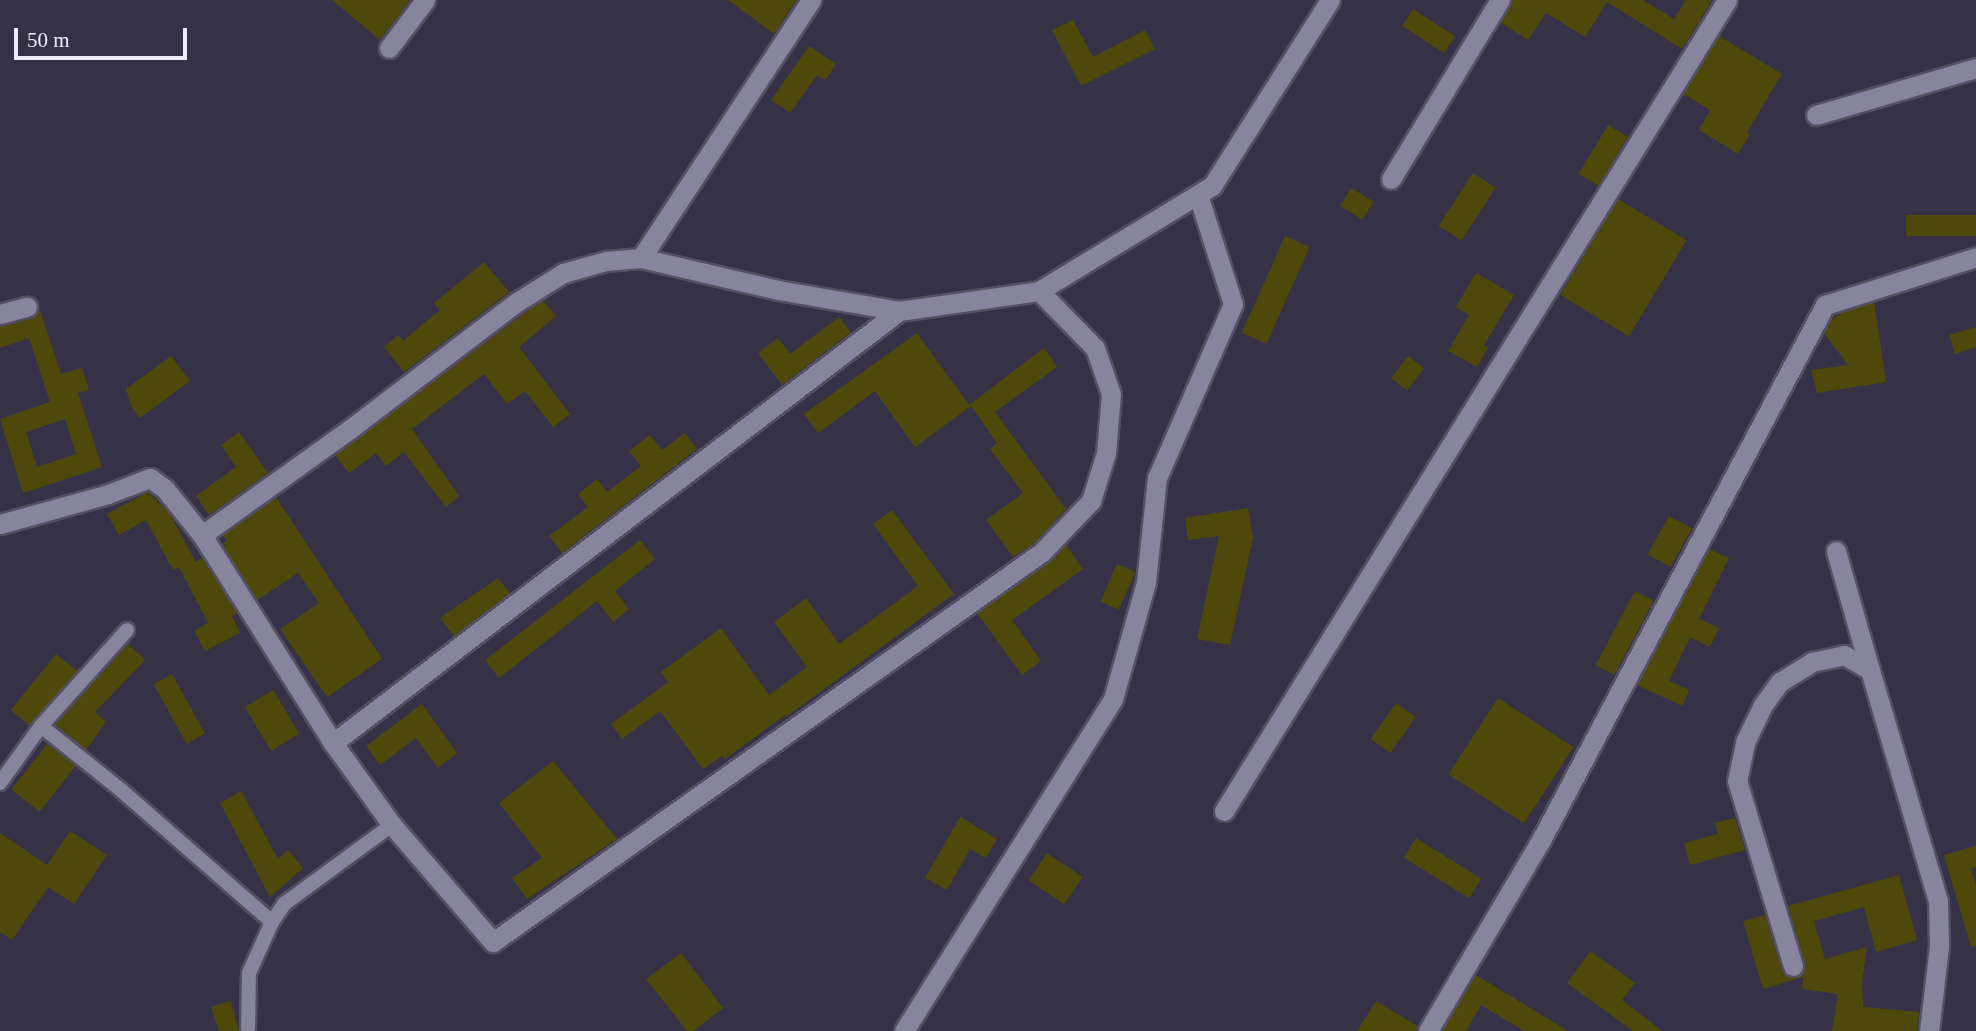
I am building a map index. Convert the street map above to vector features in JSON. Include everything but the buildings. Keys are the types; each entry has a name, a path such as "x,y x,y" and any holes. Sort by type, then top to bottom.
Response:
{"street":[{"path":"389,48 425,0"},
{"path":"642,258 811,0"},
{"path":"202,535 350,429 517,302 563,273 606,261 642,258 778,290 899,311 1039,290 1212,186 1330,0"},
{"path":"1391,179 1500,0"},
{"path":"1224,811 1727,0"},
{"path":"1816,115 1976,68"},
{"path":"904,1031 1113,699 1146,582 1157,478 1233,304 1198,195"},
{"path":"1428,1031 1541,840 1825,305 1976,257"},
{"path":"0,524 108,494 150,478 166,489 202,535 333,743 392,825 494,943 1042,552 1091,501 1106,453 1111,394 1095,348 1039,290"},
{"path":"0,314 27,307"},
{"path":"333,743 899,311"},
{"path":"1836,551 1938,901 1939,946 1929,1031"},
{"path":"1793,966 1737,781 1745,742 1763,705 1780,682 1812,662 1844,654 1870,670"}],"lane":[{"path":"0,783 41,726 127,630"},
{"path":"41,726 122,791 272,922"},
{"path":"248,1028 248,973 272,922 284,904 392,825"}]}
